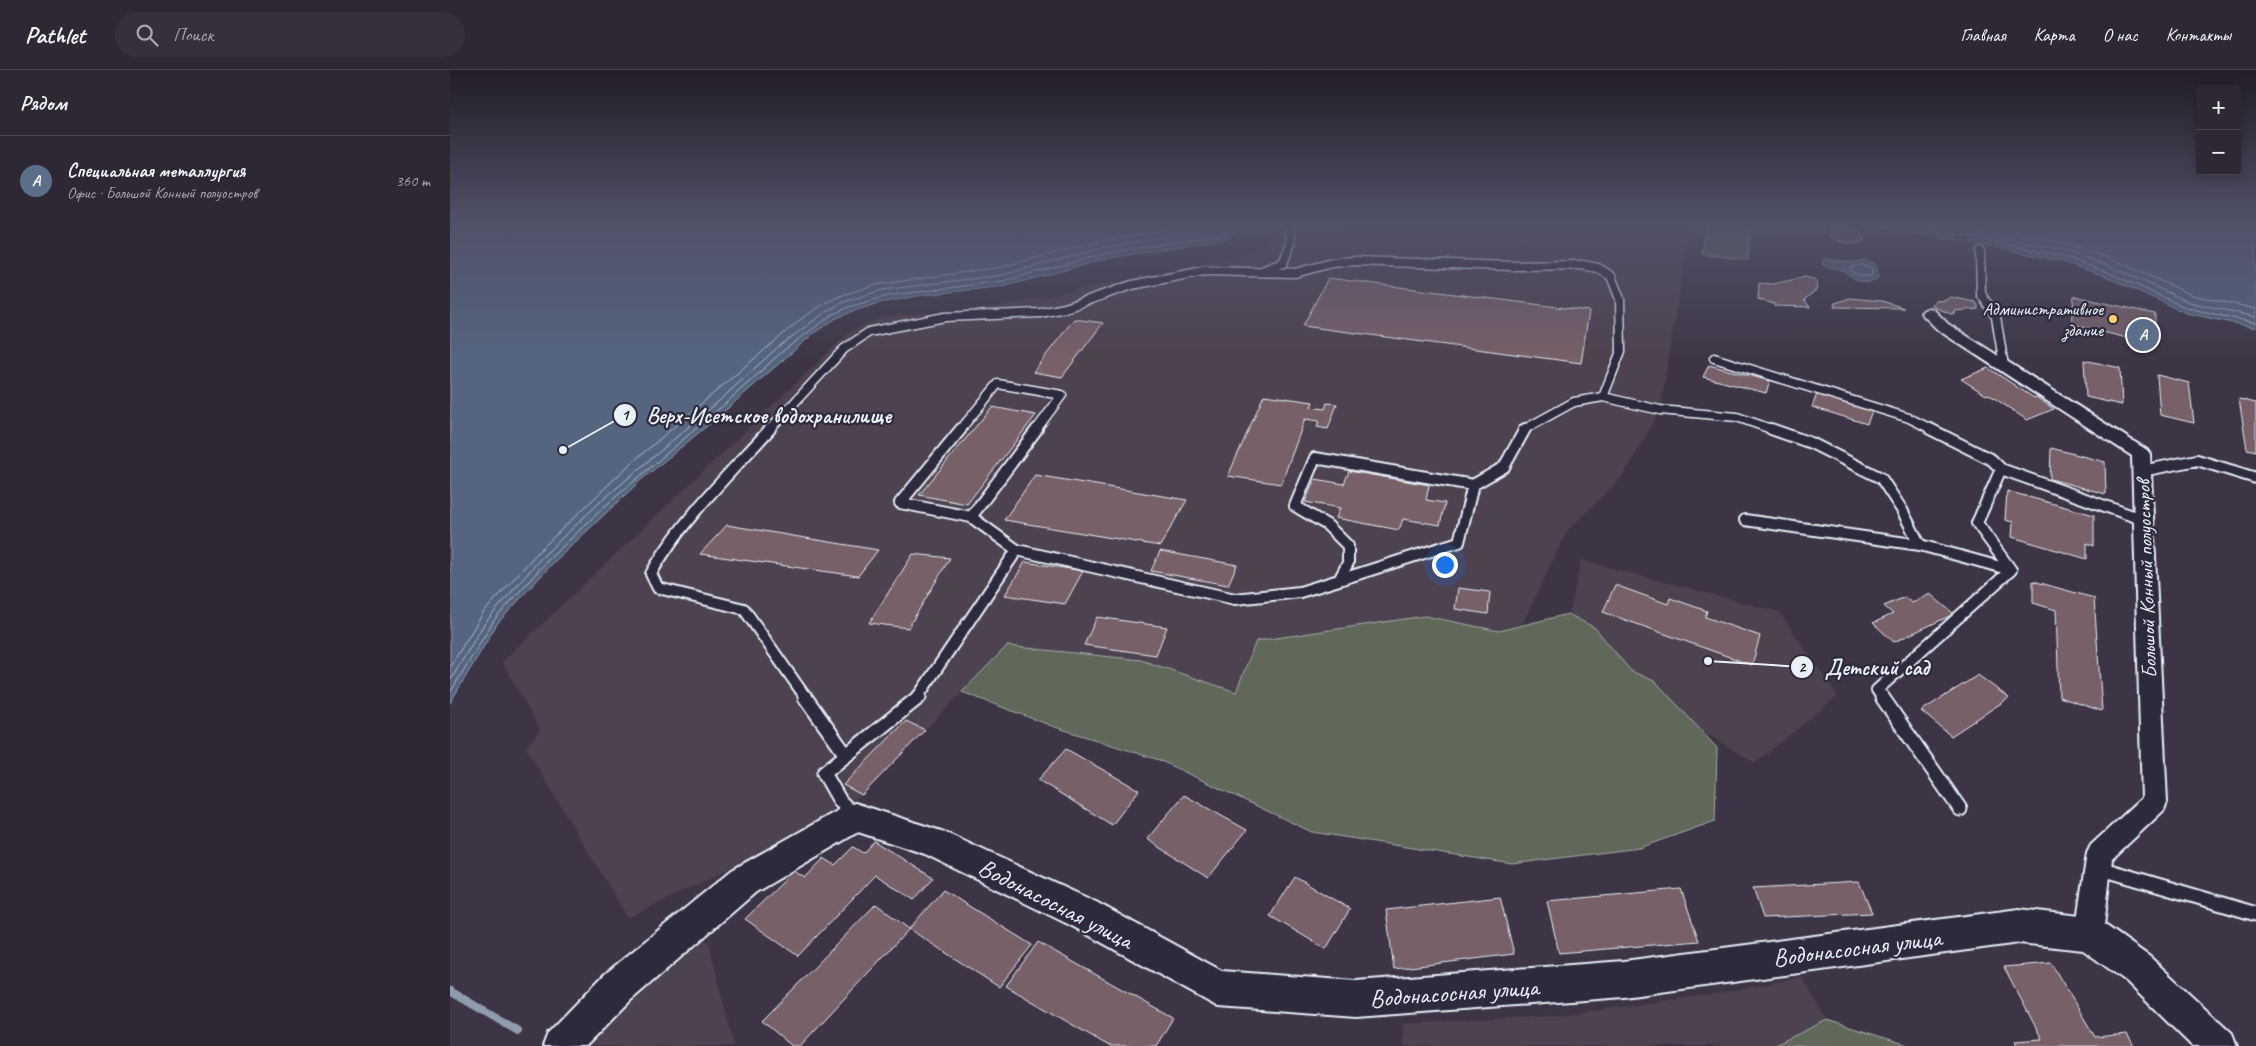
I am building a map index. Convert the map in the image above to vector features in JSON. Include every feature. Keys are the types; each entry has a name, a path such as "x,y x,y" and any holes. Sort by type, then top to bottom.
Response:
{"street":[{"name":"Большой Конный полуостров","path":"1929,312 1944,327 2141,454 2156,802 2100,853 2089,934"},
{"name":"Водонасосная улица","path":"855,817 933,842 1084,914 1218,989 1366,998 1624,979 2018,926 2089,934"},
{"path":"561,1046 618,986 744,880 855,817"},
{"path":"2089,934 2138,970 2219,1046"}],"lane":[{"path":"1258,273 1269,269"},
{"path":"846,755 744,609 658,588 651,574 662,552 726,477 844,350 869,332 907,322 944,317 1040,313 1065,308 1132,285 1204,271 1232,270 1258,273 1295,273 1311,269"},
{"path":"1599,269 1611,276 1620,299 1621,351 1603,397"},
{"path":"1980,269 1981,294 1996,317 2004,366"},
{"path":"1714,358 1909,418 1992,460 2001,469 2144,520"},
{"path":"971,516 1062,394 998,384 900,503 971,516 1017,550 1235,599 1300,592 1459,542 1473,485"},
{"path":"1339,580 1348,563 1348,546 1327,525 1296,506 1315,458 1473,485 1504,467 1523,430 1574,402 1603,397 1660,410 1737,416 1811,443 1881,478 1902,510 1920,545"},
{"path":"2142,471 2197,460 2256,478"},
{"path":"2001,469 1977,523 2010,570"},
{"path":"1745,520 1920,545 2010,570"},
{"path":"855,817 840,801 824,773 920,696 1017,550"},
{"path":"1960,809 1877,690 2010,570"},
{"path":"2098,867 2256,914"}],"shaded area":[{"path":"1181,269 1683,269 1660,410 1624,475 1567,531 1516,637 1257,734 1007,646 862,795 813,828 628,918 526,748 540,730 502,662 851,331 883,317 991,308"},
{"path":"1581,560 1779,612 1838,696 1755,763 1657,704 1564,639"},
{"path":"692,934 709,943 734,1046 585,1046"},
{"path":"1802,977 1827,1020 1773,1046 1404,1046 1403,1024 1553,1016 1716,994"}],"green space":[{"path":"1568,614 1595,628 1631,671 1656,682 1717,748 1715,821 1639,848 1512,864 1312,832 1159,760 1052,726 962,692 1007,646 1141,660 1236,692 1256,641 1425,616 1499,631"},
{"path":"1827,1020 1911,1046 1773,1046"}],"water":[{"path":"450,269 1070,269 1006,286 923,295 879,303 835,319 814,333 713,421 641,480 552,564 497,624 450,703"},
{"path":"1835,269 1877,269 1878,278 1873,281 1864,282"},
{"path":"2083,269 2256,269 2256,328 2186,313 2105,276"}],"building":[{"path":"1805,277 1814,279 1817,283 1816,290 1804,300 1810,307 1774,306 1774,304 1758,299 1759,283 1773,284"},
{"path":"1328,278 1589,311 1581,363 1303,326"},
{"name":"Административное здание","path":"2074,296 2155,314 2155,345 2071,324"},
{"path":"1950,297 1975,302 1978,305 1978,309 1954,311 1956,313 1951,314 1932,306 1936,301 1946,300"},
{"path":"1850,298 1882,301 1904,308 1834,307 1835,303"},
{"path":"1074,319 1103,323 1062,377 1033,372"},
{"path":"2084,360 2120,368 2122,405 2086,397"},
{"path":"1709,365 1770,381 1766,393 1703,377"},
{"path":"1988,368 2054,409 2027,420 1988,394 1986,395 1961,379"},
{"path":"2157,375 2189,383 2194,423 2160,415"},
{"path":"1817,394 1872,411 1867,424 1812,407"},
{"path":"1264,395 1313,402 1311,407 1325,409 1327,403 1337,404 1328,429 1317,427 1319,421 1305,419 1281,484 1228,476"},
{"path":"2239,399 2256,403 2256,451 2247,449"},
{"path":"992,407 1036,415 967,504 919,495"},
{"path":"2051,448 2105,462 2106,494 2050,479"},
{"path":"1349,471 1429,485 1426,500 1445,503 1440,525 1403,519 1399,530 1336,518 1340,508 1305,502 1315,479 1344,484"},
{"path":"1035,475 1187,500 1160,546 1004,520"},
{"path":"2007,491 2094,515 2094,546 2087,543 2087,559 2012,537 2013,522 2005,520"},
{"path":"727,525 878,550 858,576 700,554"},
{"path":"1160,551 1237,565 1228,585 1151,571"},
{"path":"913,554 950,558 908,628 869,623"},
{"path":"1025,562 1083,571 1065,604 1005,595"},
{"path":"2033,581 2094,598 2102,711 2059,697 2056,610 2033,603"},
{"path":"1615,585 1668,604 1670,598 1707,611 1705,617 1760,636 1752,665 1603,612"},
{"path":"1458,588 1490,592 1488,614 1455,609"},
{"path":"1930,594 1954,614 1894,642 1873,623 1893,614 1884,606 1905,597 1912,603"},
{"path":"1097,617 1167,627 1156,655 1084,645"},
{"path":"1978,675 2009,698 1951,736 1921,711"},
{"path":"906,721 925,730 862,795 843,785"},
{"path":"1066,749 1139,790 1112,825 1038,780"},
{"path":"1184,795 1247,830 1208,878 1147,839"},
{"path":"874,841 933,878 914,900 875,875 798,956 745,919 794,871 805,878 824,858 835,865 853,847 863,853"},
{"path":"1295,877 1350,909 1326,949 1270,916"},
{"path":"1859,882 1872,913 1763,918 1753,888"},
{"path":"1681,889 1699,941 1559,953 1547,901"},
{"path":"943,890 1032,945 999,987 909,929"},
{"path":"1500,897 1514,954 1394,969 1386,910"},
{"path":"876,904 909,929 800,1046 792,1046 762,1021"},
{"path":"1038,942 1173,1018 1156,1046 1109,1046 1006,986"},
{"path":"2051,963 2095,1037 2127,1034 2134,1046 2018,1046 2015,1041 2042,1039 2004,967"}],"waterway":[{"path":"450,991 518,1031"}],"place":[{"name":"Административное здание","path":"2113,319"},
{"name":"Специальная металлургия","path":"2143,335"},
{"name":"Верх-Исетское водохранилище","path":"563,450"},
{"name":"Детский сад","path":"1708,661"}]}
